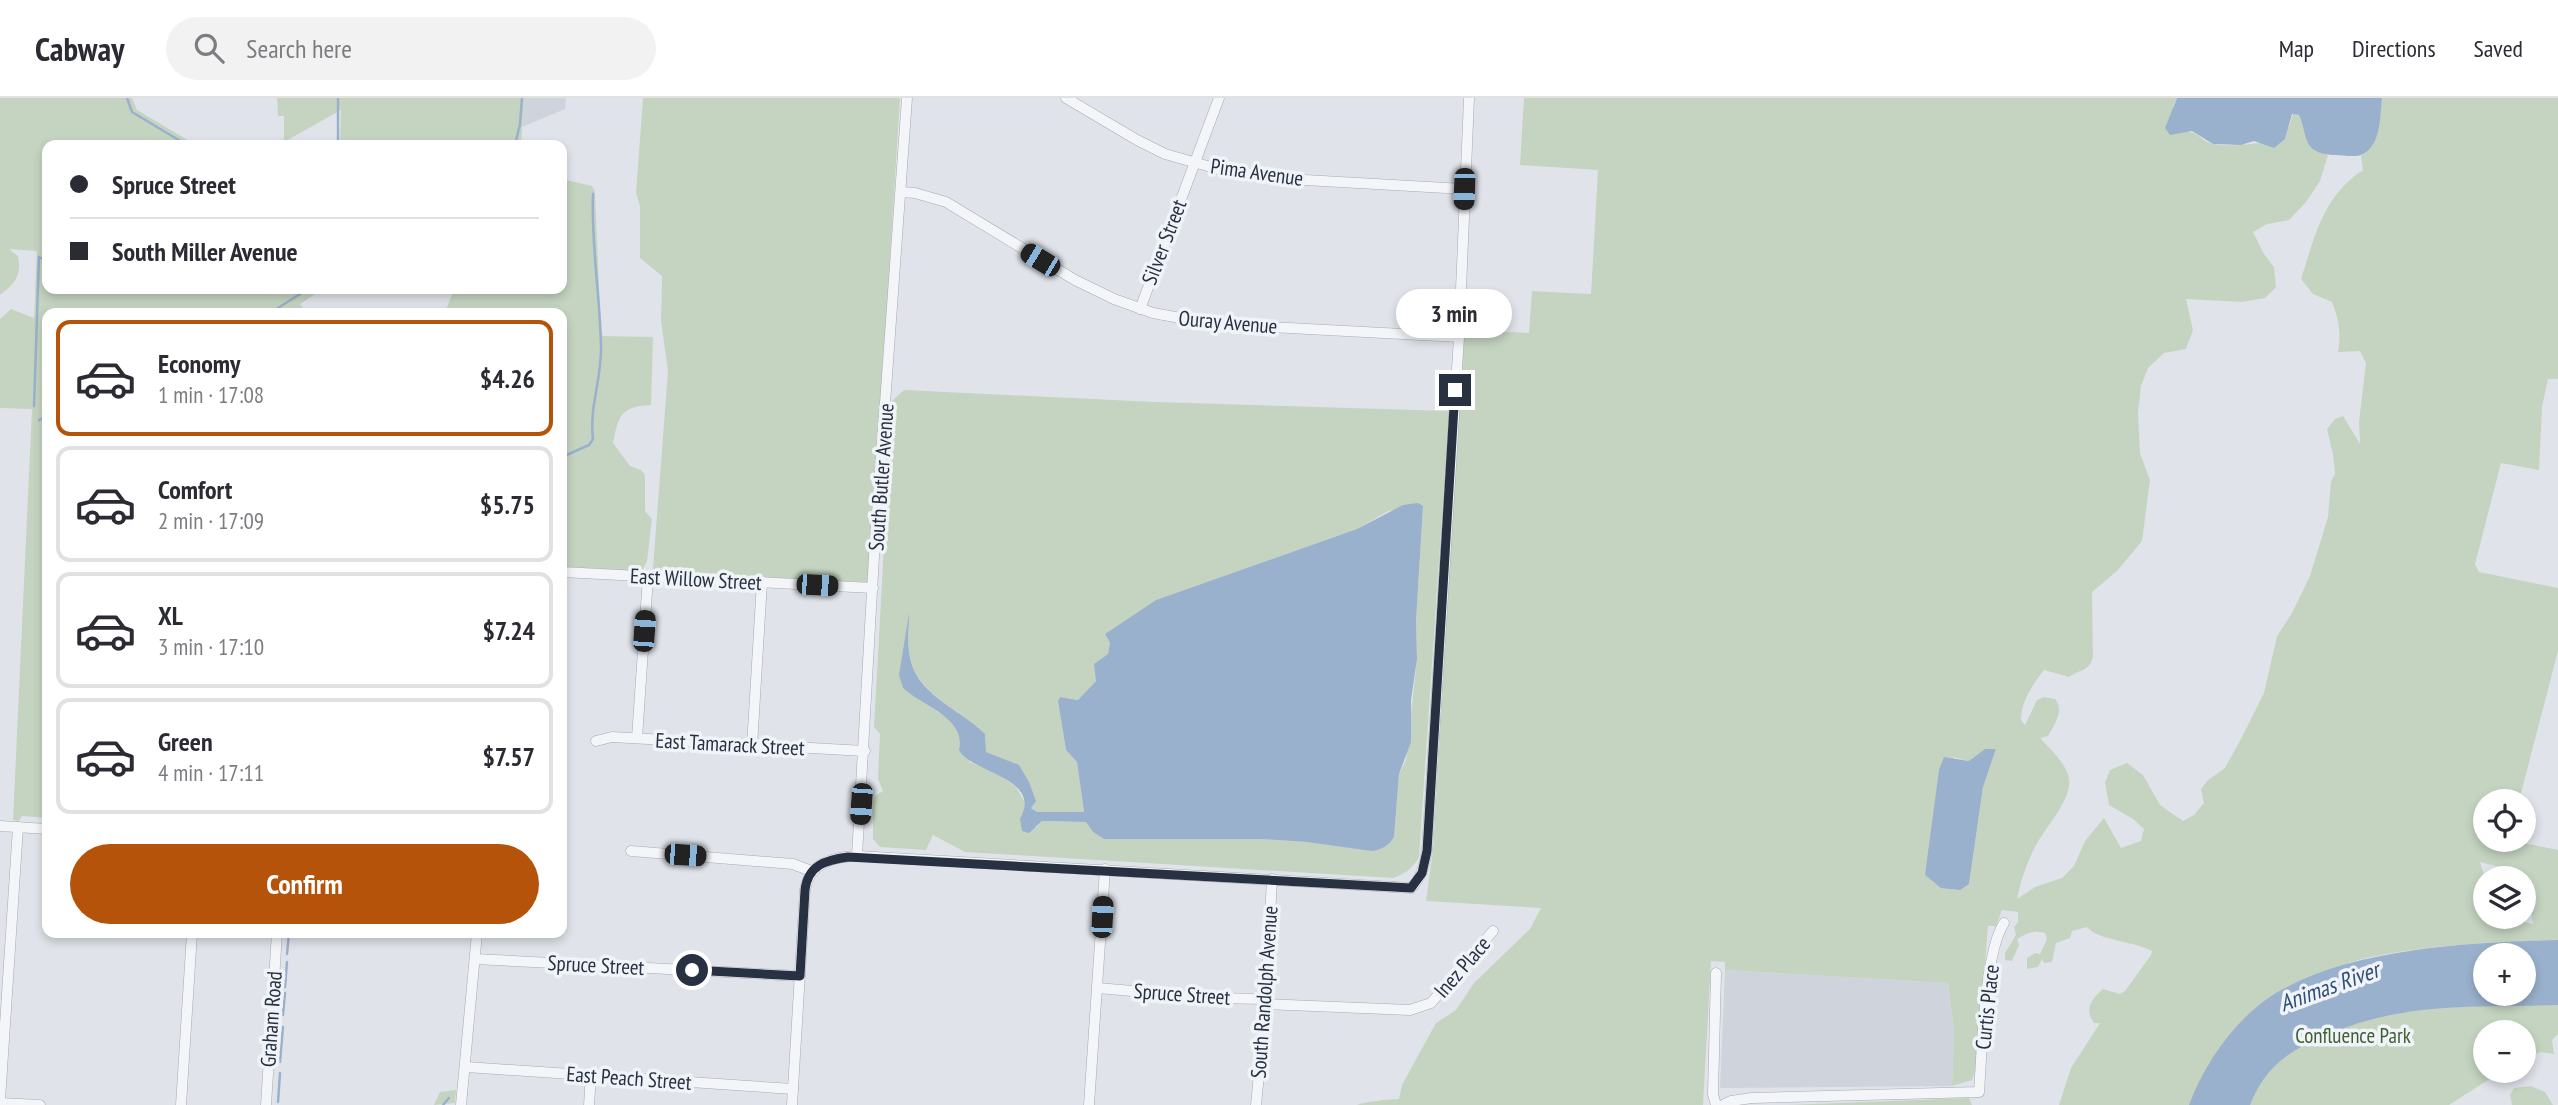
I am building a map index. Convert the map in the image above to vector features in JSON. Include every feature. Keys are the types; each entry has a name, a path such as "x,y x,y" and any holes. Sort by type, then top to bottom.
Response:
{"street":[{"name":"South Butler Avenue","path":"857,856 907,98"},
{"name":"Pima Avenue","path":"1066,98 1137,140 1165,154 1194,163 1245,174 1287,179 1464,189"},
{"name":"Silver Street","path":"1140,309 1219,98"},
{"path":"792,1105 805,890 811,871 829,861 857,856 1411,888 1422,873 1427,851 1459,337 1469,98"},
{"name":"Ouray Avenue","path":"901,192 930,196 964,210 1075,280 1140,309 1196,322 1459,337"},
{"name":"East Willow Street","path":"567,572 873,589"},
{"path":"637,738 648,577"},
{"path":"752,746 762,582"},
{"name":"East Tamarack Street","path":"596,741 612,737 865,751"},
{"path":"0,826 42,829"},
{"path":"18,827 0,1101 40,1105"},
{"path":"631,851 793,864 811,871"},
{"path":"1089,1105 1105,869"},
{"name":"South Randolph Avenue","path":"1256,1105 1266,1001 1272,879"},
{"name":"Curtis Place","path":"1723,1105 1752,1098 1979,1093 1992,959 1998,932 2004,923"},
{"name":"Inez Place","path":"1431,1003 1493,931"},
{"path":"181,1105 192,938"},
{"name":"Graham Road","path":"266,1105 277,938"},
{"path":"461,1105 477,938"},
{"name":"Spruce Street","path":"475,959 800,976"},
{"path":"1716,973 1713,1094 1716,1105"},
{"name":"Spruce Street","path":"1098,989 1410,1010 1431,1003"},
{"name":"East Peach Street","path":"466,1067 793,1089"},
{"path":"589,1105 591,1075"}],"shaded area":[{"path":"524,98 566,98 565,109 522,127"},
{"path":"1725,970 1948,983 1954,1031 1952,1086 1720,1088"}],"green space":[{"path":"0,98 132,98 137,110 188,140 42,140 42,294 315,294 300,304 303,308 42,308 42,818 22,816 19,821 13,820 32,409 0,408 0,319 11,309 34,318 37,251 9,249 18,256 18,274 0,295"},
{"path":"277,98 524,98 521,140 340,140 341,110 284,140 284,116 278,116"},
{"path":"643,98 900,98 868,582 655,572 653,568 668,371 661,321 662,276 640,258 640,206 636,193"},
{"name":"Confluence Park","path":"1524,98 2177,98 2173,106 2178,132 2191,132 2219,145 2270,142 2285,139 2293,114 2300,115 2309,144 2328,155 2320,181 2306,202 2289,220 2267,224 2253,232 2274,267 2276,287 2265,298 2242,302 2186,299 2193,330 2186,349 2164,353 2148,368 2141,386 2138,413 2140,453 2150,480 2142,541 2117,571 2092,592 2093,657 2089,665 2069,677 2044,670 2023,707 2021,720 2025,725 2037,700 2044,697 2055,699 2058,703 2059,713 2048,736 2040,738 2058,757 2068,773 2069,787 2062,805 2032,853 2017,899 2035,887 2062,878 2074,866 2085,841 2104,818 2121,848 2141,841 2144,829 2109,805 2105,782 2110,770 2127,763 2143,775 2160,805 2183,821 2194,815 2204,803 2201,789 2208,780 2225,768 2264,693 2277,636 2310,576 2328,517 2331,481 2335,474 2327,429 2335,419 2343,416 2360,444 2359,422 2366,363 2360,351 2338,352 2339,327 2332,302 2313,294 2301,279 2316,232 2329,205 2349,180 2363,170 2361,156 2375,137 2382,98 2558,98 2558,379 2548,379 2542,407 2539,470 2501,463 2475,564 2479,572 2558,588 2558,651 2522,789 2473,789 2473,852 2536,852 2536,846 2558,850 2558,940 2473,943 2425,948 2348,963 2473,991 2473,1006 2536,1006 2536,988 2558,976 2558,1034 2552,1040 2554,1054 2536,1053 2536,1020 2473,1020 2473,1083 2483,1083 2449,1105 2059,1105 2071,1068 2100,1023 2094,1023 2091,1018 2089,1009 2092,1001 2103,989 2120,994 2125,991 2152,951 2108,938 2092,932 2087,927 2072,931 2070,938 2056,943 2052,962 2044,963 2042,959 2038,967 2027,969 2027,958 2035,953 2040,954 2047,939 2045,933 2031,933 2017,939 2019,945 2012,961 2005,960 2005,953 2016,935 2014,927 2018,922 2018,912 2002,910 1996,926 1988,926 1977,1065 1972,1080 1952,1086 1954,1031 1948,983 1725,970 1725,962 1711,961 1703,1105 1357,1105 1399,1099 1402,1085 1436,1023 1456,1010 1474,983 1530,929 1541,908 1426,901 1433,851 1464,330 1529,333 1532,291 1591,294 1598,170 1520,165","holes":["1985,749 1996,749 1983,787 1969,884 1953,757 1969,761","2311,978 2229,1038 2245,1018 2265,1001"]},
{"path":"567,180 592,186 595,192 601,333 603,336 653,337 651,405 633,408 623,414 619,419 613,443 630,466 641,470 645,475 645,511 652,519 647,561 642,571 567,567 567,308 447,308 452,294 567,294"},
{"path":"904,390 1155,402 1449,411 1419,857 1414,865 1393,878 965,852 933,835 926,850 880,847 873,839 873,802 875,796 883,791 878,779 880,734 874,727 892,401","holes":["1423,506 1416,621 1417,659 1406,760 1399,774 1394,837 1307,842 1261,839 1105,839 1093,832 1086,822 1042,821 1036,828 1024,813 1024,801 1016,787 995,771 970,762 960,733 951,721 903,688 908,620 909,652 920,679 939,699 985,734 986,752 997,757 1032,804 1030,807 1037,812 1084,812 1077,762 1066,750 1058,701 1060,697 1078,700 1096,681 1100,662 1108,655 1110,643 1105,634 1156,600 1357,529 1388,511"]},
{"path":"2531,1086 2545,1092 2553,1105 2512,1105 2510,1095 2514,1088"},
{"path":"456,1090 455,1103 434,1105 440,1092"},
{"path":"1969,1098 1972,1105 1787,1105"}],"water":[{"path":"2177,98 2382,98 2373,144 2363,154 2353,156 2328,155 2312,148 2299,115 2292,114 2285,139 2274,148 2254,141 2241,145 2213,144 2192,131 2170,135 2165,128"},
{"path":"1418,503 1423,506 1416,621 1417,659 1411,700 1411,742 1399,774 1394,837 1379,849 1372,851 1261,839 1104,839 1093,832 1086,822 1042,821 1029,833 1022,831 1022,794 1003,777 966,758 959,750 960,739 950,721 903,688 899,675 909,613 909,652 919,679 928,690 985,734 986,752 1019,765 1036,801 1031,808 1037,812 1084,812 1077,762 1066,750 1058,701 1060,697 1078,700 1096,681 1094,664 1108,654 1110,643 1105,634 1156,600 1357,529 1403,505"},
{"path":"1985,749 1996,749 1983,787 1969,884 1960,890 1941,888 1925,875 1939,770 1944,757 1969,761"},
{"path":"2558,940 2558,1005 2536,1006 2536,943 2486,943"},
{"name":"Animas River","path":"2473,944 2473,1006 2514,1006 2443,1008 2360,1023 2331,1033 2292,1052 2264,1078 2250,1105 2189,1105 2220,1046 2242,1020 2267,999 2297,982 2368,958"}],"waterway":[{"path":"127,98 132,112 179,140"},
{"path":"338,98 338,140"},
{"path":"516,140 522,98"},
{"path":"567,455 589,445 593,439 593,415 600,370 593,194"},
{"path":"34,406 39,257 42,258"},
{"path":"278,308 300,294"},
{"path":"287,954 289,938"},
{"path":"285,987 287,962"},
{"path":"283,1015 285,993"},
{"path":"280,1062 283,1027"},
{"path":"278,1102 280,1073"},
{"path":"443,1105 449,1098"}],"route":[{"path":"692,970 800,976 806,881 817,866 838,858 857,856 1411,888 1422,873 1427,851 1455,390"}]}
